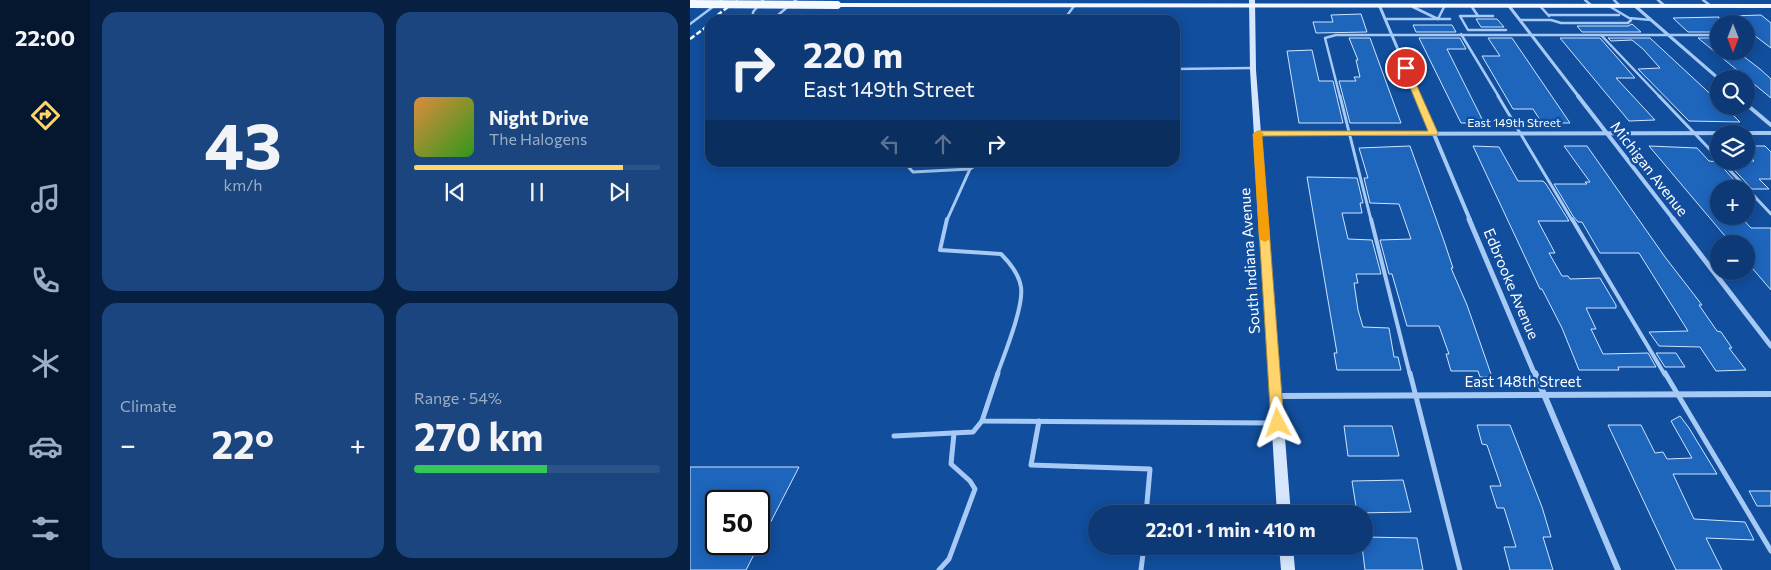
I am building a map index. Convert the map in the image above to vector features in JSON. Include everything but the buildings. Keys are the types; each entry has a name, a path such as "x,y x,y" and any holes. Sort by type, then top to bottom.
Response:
{"main road":[{"path":"690,4 1074,6 1114,3 1251,3 1384,4 1413,7 1444,7 1458,3 1472,7 1513,4 1592,6 1611,3 1620,6 1770,7"},
{"name":"South Indiana Avenue","path":"1251,3 1253,68 1283,505"},
{"path":"1287,555 1288,570"}],"street":[{"name":"Edbrooke Avenue","path":"1384,4 1385,19 1618,570"},
{"name":"Michigan Avenue","path":"1513,4 1520,20 1771,346"},
{"path":"1635,6 1710,71"},
{"path":"1755,112 1771,125"},
{"name":"East 149th Street","path":"1258,134 1771,133"},
{"name":"East 148th Street","path":"1276,396 1771,394"}],"lane":[{"path":"690,24 722,0"},
{"path":"754,15 763,0"},
{"path":"778,15 796,0"},
{"path":"1585,0 1592,6"},
{"path":"1658,0 1665,6"},
{"path":"1703,0 1711,6"},
{"path":"1611,3 1619,15"},
{"path":"1067,15 1074,6"},
{"path":"1540,6 1549,15 1551,20"},
{"path":"1413,7 1438,19"},
{"path":"1438,19 1444,7"},
{"path":"1472,7 1478,16"},
{"path":"1549,15 1619,15 1630,20 1651,20"},
{"path":"1493,16 1460,16 1468,30 1506,30"},
{"path":"1385,19 1450,19"},
{"path":"1520,20 1551,20 1571,23 1628,23 1630,20"},
{"path":"1460,570 1325,38 1336,35 1392,34 1710,35"},
{"path":"1461,34 1771,551"},
{"path":"1601,35 1710,150"},
{"path":"1180,69 1253,68"},
{"path":"908,167 913,172 970,170"},
{"path":"894,436 973,432 982,422 1016,317 1021,288 1012,265 1001,254 940,250 948,215 970,170 974,167"},
{"path":"1729,170 1771,214"},
{"path":"982,422 1278,423"},
{"path":"1039,422 1031,465 1150,469 1147,505"},
{"path":"939,570 950,559 975,489 972,481 957,472 951,464 954,433"},
{"path":"1142,570 1143,555"}],"railway":[{"path":"718,15 737,0"},
{"path":"690,39 705,28"}],"slow traffic":[{"path":"1260,134 1258,134 1265,239"}],"route":[{"path":"1278,423 1258,134 1434,133 1406,68"}]}
